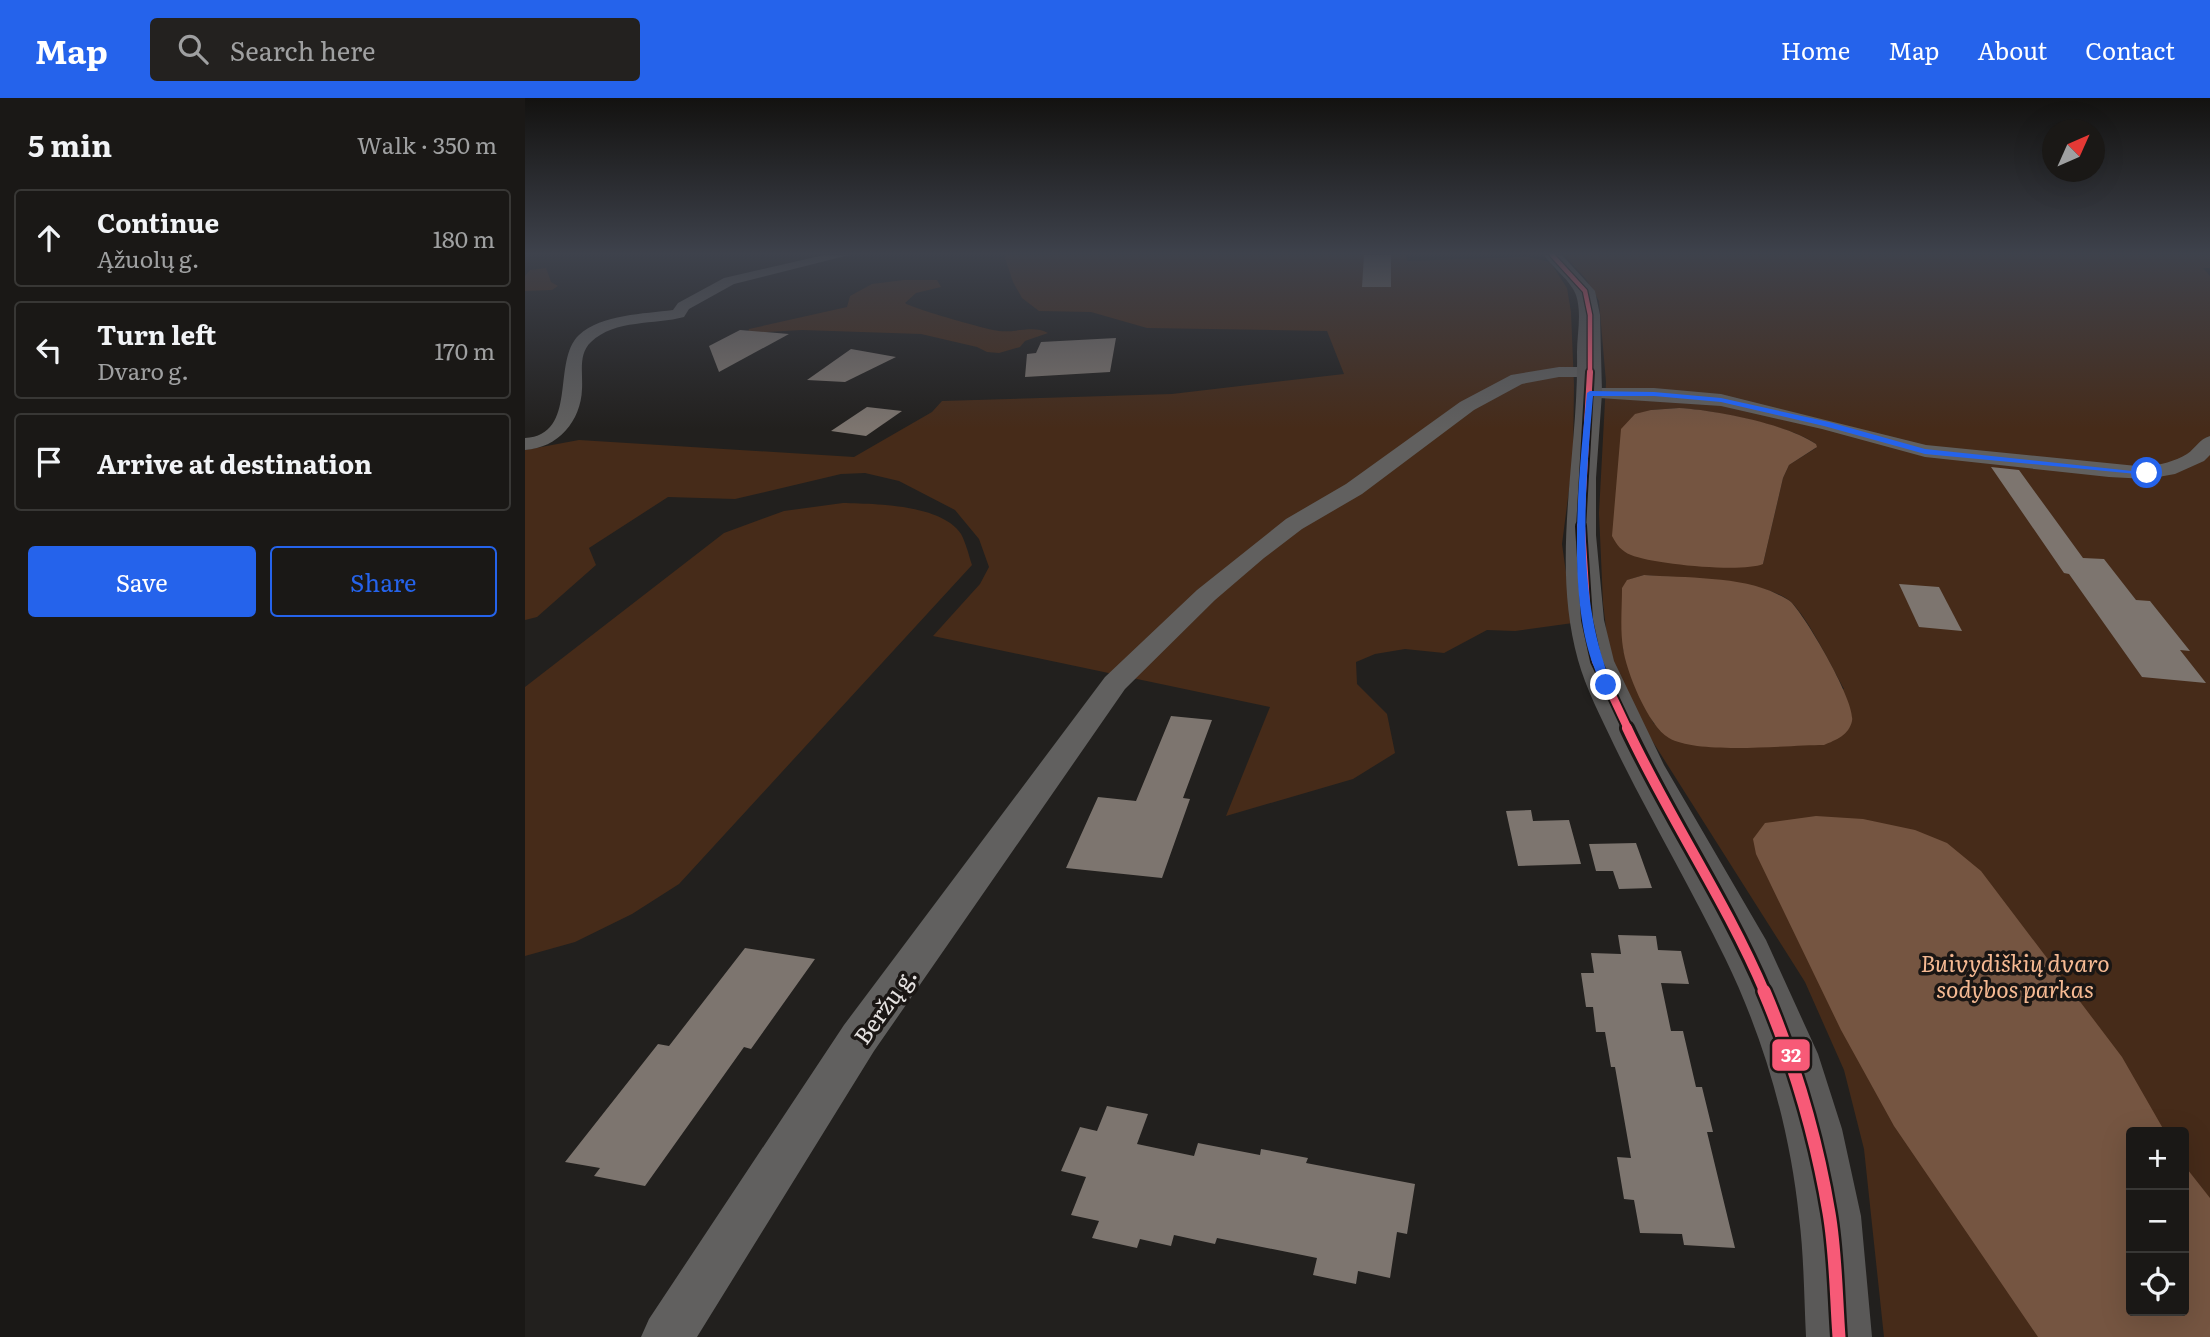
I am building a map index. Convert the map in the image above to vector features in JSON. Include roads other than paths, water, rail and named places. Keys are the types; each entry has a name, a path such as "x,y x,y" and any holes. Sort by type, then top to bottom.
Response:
{"main road":[{"path":"1590,313 1590,383 1582,478 1581,535 1587,620 1597,661 1614,705 1748,955 1791,1054 1813,1129 1831,1216 1839,1337"}],"street":[{"path":"529,444 551,435 564,419 572,398 573,355 587,335 611,326 680,313"},
{"name":"Beržų g.","path":"667,1337 859,1038 1115,683 1206,595 1294,523 1354,489 1467,406 1517,379 1559,372 1590,383 1654,394 1721,400 1826,424 1925,451 2109,471 2147,473 2175,468 2197,457 2210,442"}],"park label":[{"name":"Buivydiškių dvaro sodybos parkas","path":"2015,975"}]}
